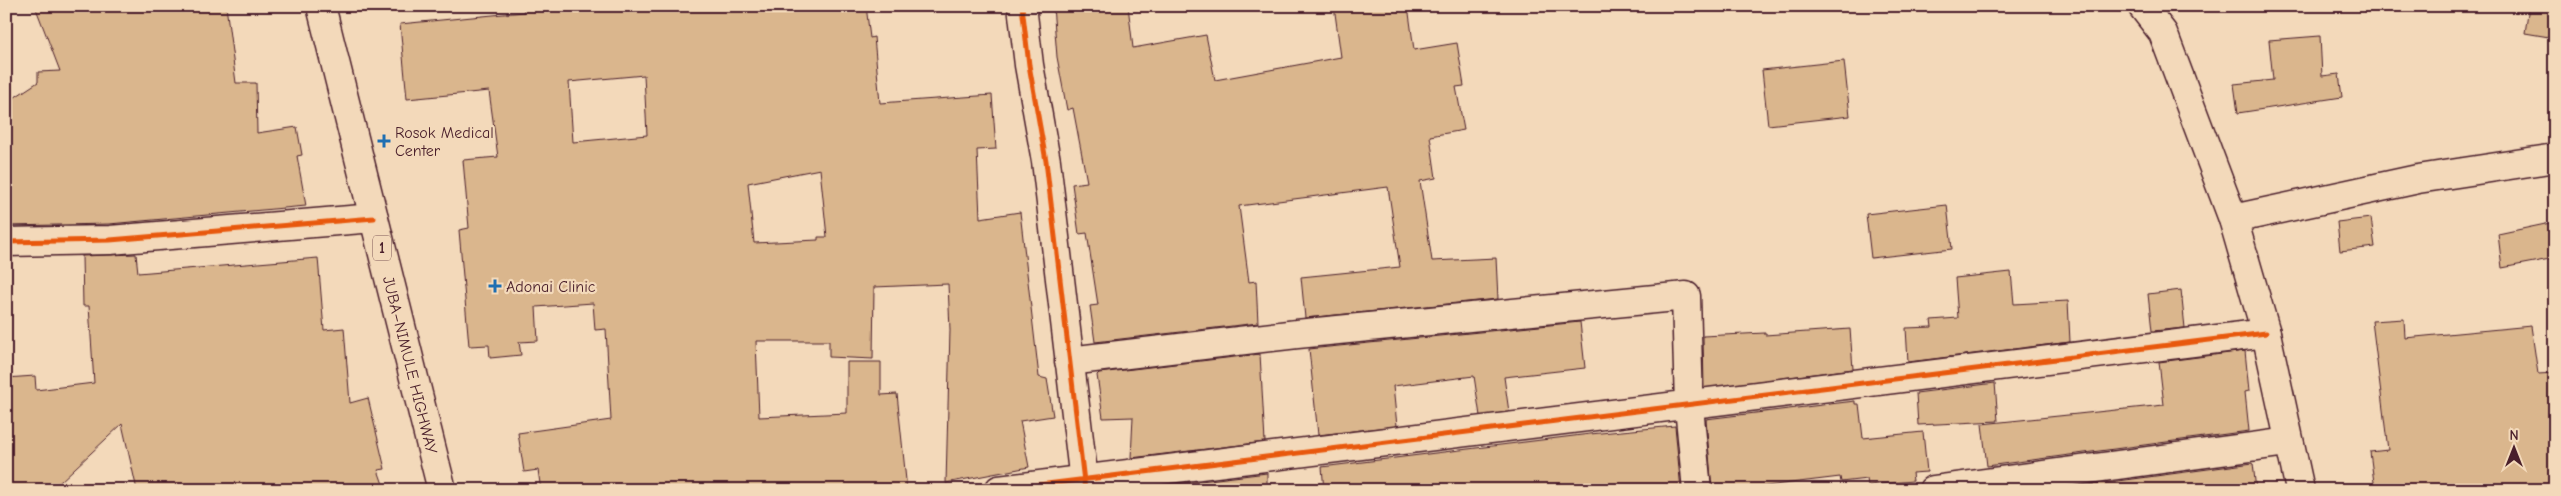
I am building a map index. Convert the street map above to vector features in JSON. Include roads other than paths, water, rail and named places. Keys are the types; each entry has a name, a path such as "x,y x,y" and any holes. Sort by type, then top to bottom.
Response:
{"street":[{"name":"JUBA–NIMULE HIGHWAY","path":"321,6 442,490"},
{"path":"1022,6 1029,65 1046,162 1084,485"},
{"path":"2142,6 2163,33 2233,219 2266,333 2288,442 2300,490"},
{"path":"2233,219 2418,179 2555,158"},
{"path":"6,242 110,240 374,218"},
{"path":"1070,361 1298,334 1686,296 1689,407 1697,490"},
{"path":"998,490 1084,485 1388,441 1689,407 2266,333"},
{"path":"1933,490 2288,442"}],"place":[{"name":"Rosok Medical Center","path":"384,141"},
{"name":"Adonai Clinic","path":"495,286"}]}
